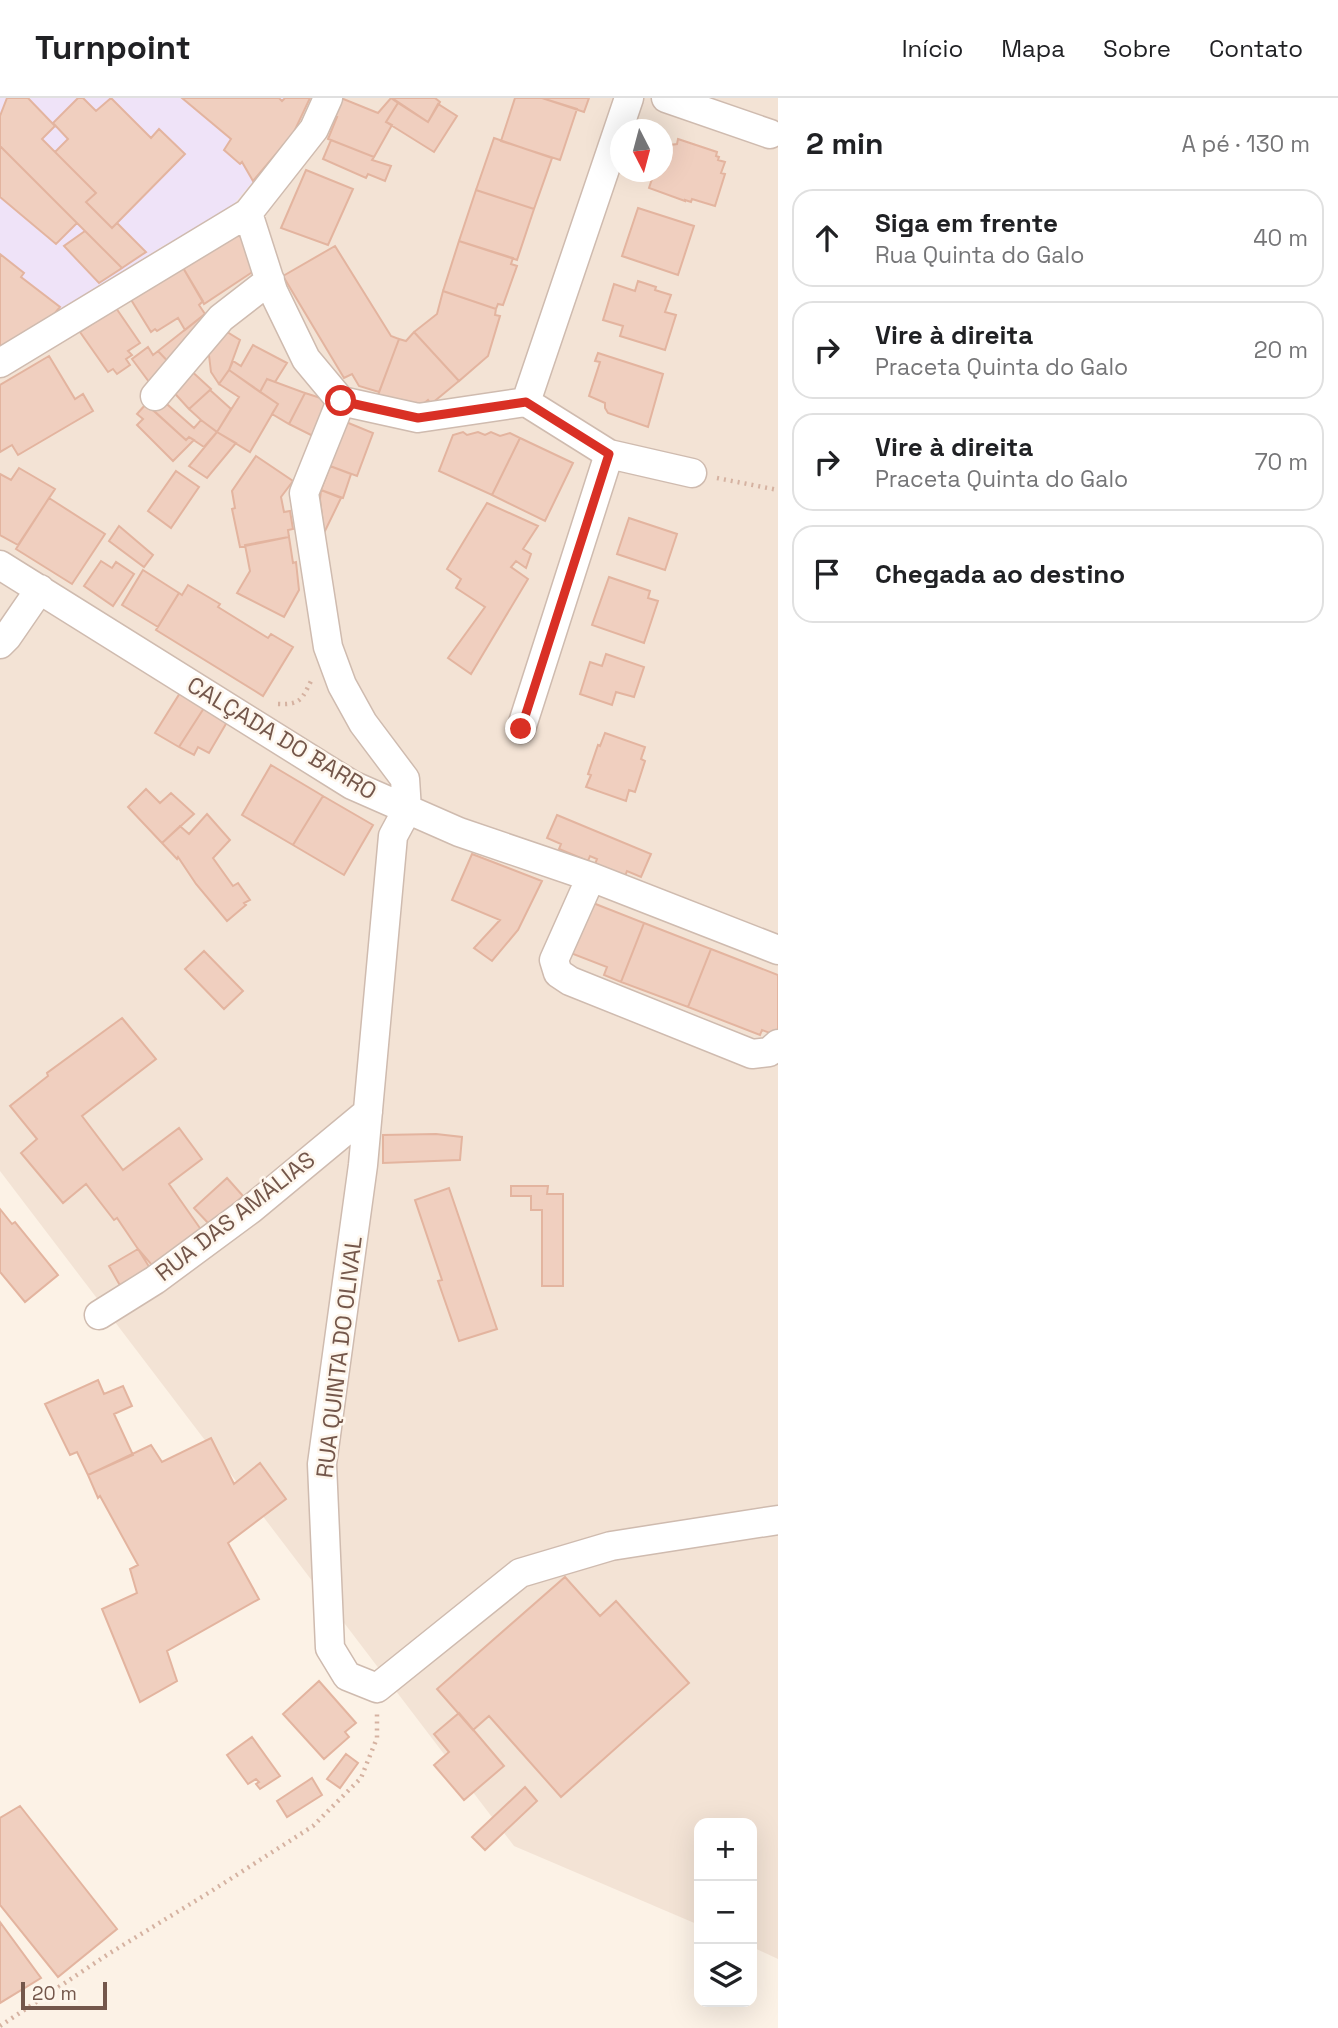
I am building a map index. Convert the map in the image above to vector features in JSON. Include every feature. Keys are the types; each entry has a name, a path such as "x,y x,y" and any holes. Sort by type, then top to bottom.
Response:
{"street":[{"path":"0,363 248,213 314,129 328,98"},
{"path":"526,402 629,98"},
{"path":"666,98 770,134"},
{"path":"248,213 270,280 306,359 341,401 418,418 526,402 609,454 692,473"},
{"path":"155,396 221,318 270,280"},
{"path":"341,401 304,493 328,647 342,685 363,723 405,779 407,810"},
{"path":"521,729 609,454"},
{"name":"CALÇADA DO BARRO","path":"0,565 352,785 459,832 590,877 778,950"},
{"path":"0,644 40,589"},
{"name":"RUA QUINTA DO OLIVAL","path":"377,1688 347,1676 330,1648 322,1464 363,1165 393,836 407,810"},
{"path":"590,877 554,960 558,973 570,981 752,1054 769,1052 778,1044"},
{"name":"RUA DAS AMÁLIAS","path":"99,1315 155,1280 251,1209 368,1112"},
{"path":"377,1688 520,1573 611,1546 778,1520"}],"path":[{"path":"692,473 778,490"},
{"path":"245,718 258,697 275,704 293,704 302,699 328,647"},
{"path":"0,2026 110,1953 313,1826 361,1779 377,1738 377,1688"}],"shaded area":[{"path":"0,98 310,98 293,134 224,216 163,246 0,352"},
{"path":"310,98 778,98 778,1959 757,1949 757,1818 694,1818 694,1923 514,1846 0,1171 0,352 163,246 224,216 293,134"}],"building":[{"path":"7,98 28,98 55,126 42,139 96,193 86,202 112,228 117,223 146,252 122,268 0,146 0,116"},
{"path":"78,98 83,98 96,111 111,98 151,138 159,129 185,154 112,228 86,202 96,193 55,152 68,139 53,123"},
{"path":"182,98 279,98 282,101 285,98 310,98 293,134 253,181 242,162 240,164 224,150 231,139"},
{"path":"341,98 378,113 391,98 398,103 386,122 392,125 374,157 328,139 337,117 333,116"},
{"path":"392,98 435,98 440,102 428,122"},
{"path":"515,98 542,98 577,109 560,160 501,141"},
{"path":"542,98 589,98 584,112"},
{"path":"398,103 428,122 438,104 457,116 434,152 386,122"},
{"path":"494,138 552,158 534,209 476,190"},
{"path":"678,139 717,152 718,160 725,162 721,173 725,174 715,206 692,199 691,202 685,201 649,188 651,182 673,182 673,145 677,144"},
{"path":"331,140 391,166 385,181 368,174 366,178 323,159"},
{"path":"0,146 77,223 56,244 0,197"},
{"path":"306,170 353,189 328,245 281,228"},
{"path":"476,190 534,209 517,260 459,241"},
{"path":"638,208 694,226 678,275 622,256"},
{"path":"85,231 122,268 99,283 64,246"},
{"path":"238,232 257,269 204,304 182,266"},
{"path":"459,241 513,258 511,264 517,266 503,305 498,304 496,309 443,291"},
{"path":"335,246 391,336 399,339 379,392 359,386 352,374 344,378 283,276"},
{"path":"0,254 24,273 21,277 60,307 0,352"},
{"path":"182,266 203,301 199,305 205,314 185,330 178,318 151,332 130,298"},
{"path":"638,281 671,295 665,312 676,315 665,350 620,336 623,326 603,320 614,284 635,291"},
{"path":"443,291 496,309 495,315 500,316 488,356 459,381 414,332 437,314"},
{"path":"116,308 140,343 128,351 132,355 126,359 130,365 117,374 113,369 108,372 80,332"},
{"path":"205,314 212,323 175,369 158,351"},
{"path":"219,327 240,340 229,370 219,384 211,372 208,347"},
{"path":"414,332 459,381 431,404 428,400 422,405 417,403 415,409 377,398 399,339 406,341"},
{"path":"253,345 287,363 275,382 267,379 260,392 229,370 233,361 241,366"},
{"path":"148,347 153,355 158,351 175,369 155,390 132,359"},
{"path":"598,353 663,374 648,427 608,413 605,403 589,396 600,362 595,361"},
{"path":"49,356 75,399 83,394 93,411 18,455 12,445 0,452 0,385"},
{"path":"187,367 211,389 189,409 168,386"},
{"path":"229,370 278,404 250,452 217,432 239,397 219,384"},
{"path":"267,379 305,393 289,424 272,414 278,404 260,392"},
{"path":"210,390 231,409 217,432 189,409"},
{"path":"305,393 330,401 321,440 289,424"},
{"path":"160,398 194,428 201,420 217,432 204,447 189,437 186,440 152,409"},
{"path":"146,404 186,440 189,437 194,440 173,461 137,425 143,419 137,414"},
{"path":"346,422 373,433 357,476 330,466"},
{"path":"217,432 236,443 207,478 189,466"},
{"path":"463,432 467,435 478,432 485,435 491,432 500,436 510,433 520,438 492,495 439,471 453,435"},
{"path":"520,438 573,463 545,521 492,495"},
{"path":"256,456 293,481 281,497 284,512 290,511 293,529 288,530 289,537 240,547 232,509 235,508 232,491"},
{"path":"330,466 351,474 343,498 321,490"},
{"path":"19,468 55,489 18,545 0,535 0,474 11,480"},
{"path":"176,471 199,487 171,528 148,511"},
{"path":"321,490 341,498 324,533 320,499"},
{"path":"49,498 105,534 72,584 16,549"},
{"path":"487,503 538,526 523,549 531,554 526,568 516,561 511,567 528,579 471,674 448,658 485,607 456,588 461,579 447,569"},
{"path":"629,518 677,534 665,570 617,554"},
{"path":"119,526 153,555 144,567 109,541"},
{"path":"289,537 293,563 296,562 299,590 284,617 237,593 250,571 245,545"},
{"path":"101,561 112,568 116,562 134,574 113,606 84,586"},
{"path":"143,570 179,593 158,627 122,605"},
{"path":"609,577 650,591 648,598 658,601 644,643 592,625"},
{"path":"188,585 268,638 271,634 293,647 263,696 156,630 179,593 182,595"},
{"path":"606,654 644,667 634,697 616,692 612,705 580,694 590,662 602,666"},
{"path":"180,693 204,708 179,747 155,733"},
{"path":"204,708 227,722 209,753 198,747 194,755 179,747"},
{"path":"605,733 645,747 641,759 645,761 635,792 629,790 626,801 586,787 598,745 600,746"},
{"path":"271,765 323,796 293,845 242,815"},
{"path":"146,789 160,803 171,793 194,814 162,843 128,807"},
{"path":"323,796 373,825 344,875 293,845"},
{"path":"207,814 230,840 213,858 233,886 238,883 250,900 227,921 196,884 178,857 177,859 162,843 180,826 189,834"},
{"path":"557,815 651,854 641,877 627,871 625,876 595,864 597,859 590,856 588,861 559,849 561,844 547,838"},
{"path":"472,854 542,881 518,930 492,961 474,948 500,920 452,900"},
{"path":"588,901 644,923 621,982 604,975 607,967 568,952"},
{"path":"644,923 711,949 688,1007 621,982"},
{"path":"711,949 778,975 778,1036 762,1030 760,1035 688,1007"},
{"path":"204,951 243,991 224,1009 185,969"},
{"path":"122,1018 156,1059 82,1116 123,1170 179,1128 202,1159 169,1184 202,1231 157,1271 117,1218 114,1220 86,1184 63,1203 21,1153 37,1139 10,1106 48,1076 47,1073"},
{"path":"436,1134 462,1137 460,1160 383,1163 383,1135"},
{"path":"227,1178 243,1196 210,1225 194,1208"},
{"path":"511,1186 548,1186 547,1194 563,1194 563,1286 542,1286 542,1210 531,1210 531,1196 511,1196"},
{"path":"449,1188 497,1329 459,1341 438,1281 442,1280 415,1200"},
{"path":"0,1209 12,1224 15,1222 58,1275 25,1302 0,1272"},
{"path":"138,1249 153,1273 122,1289 109,1266"},
{"path":"98,1380 104,1394 123,1386 132,1406 114,1414 133,1455 88,1475 77,1452 70,1455 45,1404"},
{"path":"211,1438 234,1484 260,1463 286,1499 228,1543 259,1599 167,1651 177,1681 140,1702 102,1609 137,1593 130,1569 138,1565 100,1496 98,1498 88,1475 151,1445 162,1462"},
{"path":"565,1577 600,1616 616,1601 689,1683 561,1797 489,1716 473,1730 437,1689"},
{"path":"319,1681 356,1723 345,1732 349,1737 324,1759 283,1714"},
{"path":"459,1713 504,1766 464,1800 434,1765 449,1752 434,1734"},
{"path":"252,1737 280,1776 260,1789 256,1779 248,1784 227,1755"},
{"path":"346,1754 358,1763 340,1788 327,1779"},
{"path":"312,1778 322,1795 287,1817 277,1801"},
{"path":"525,1787 537,1801 485,1850 472,1837"},
{"path":"20,1806 117,1929 58,1977 0,1905 0,1818"},
{"path":"0,1922 41,1978 0,2003"}],"route":[{"path":"341,401 418,418 526,402 609,454 521,729"}]}
